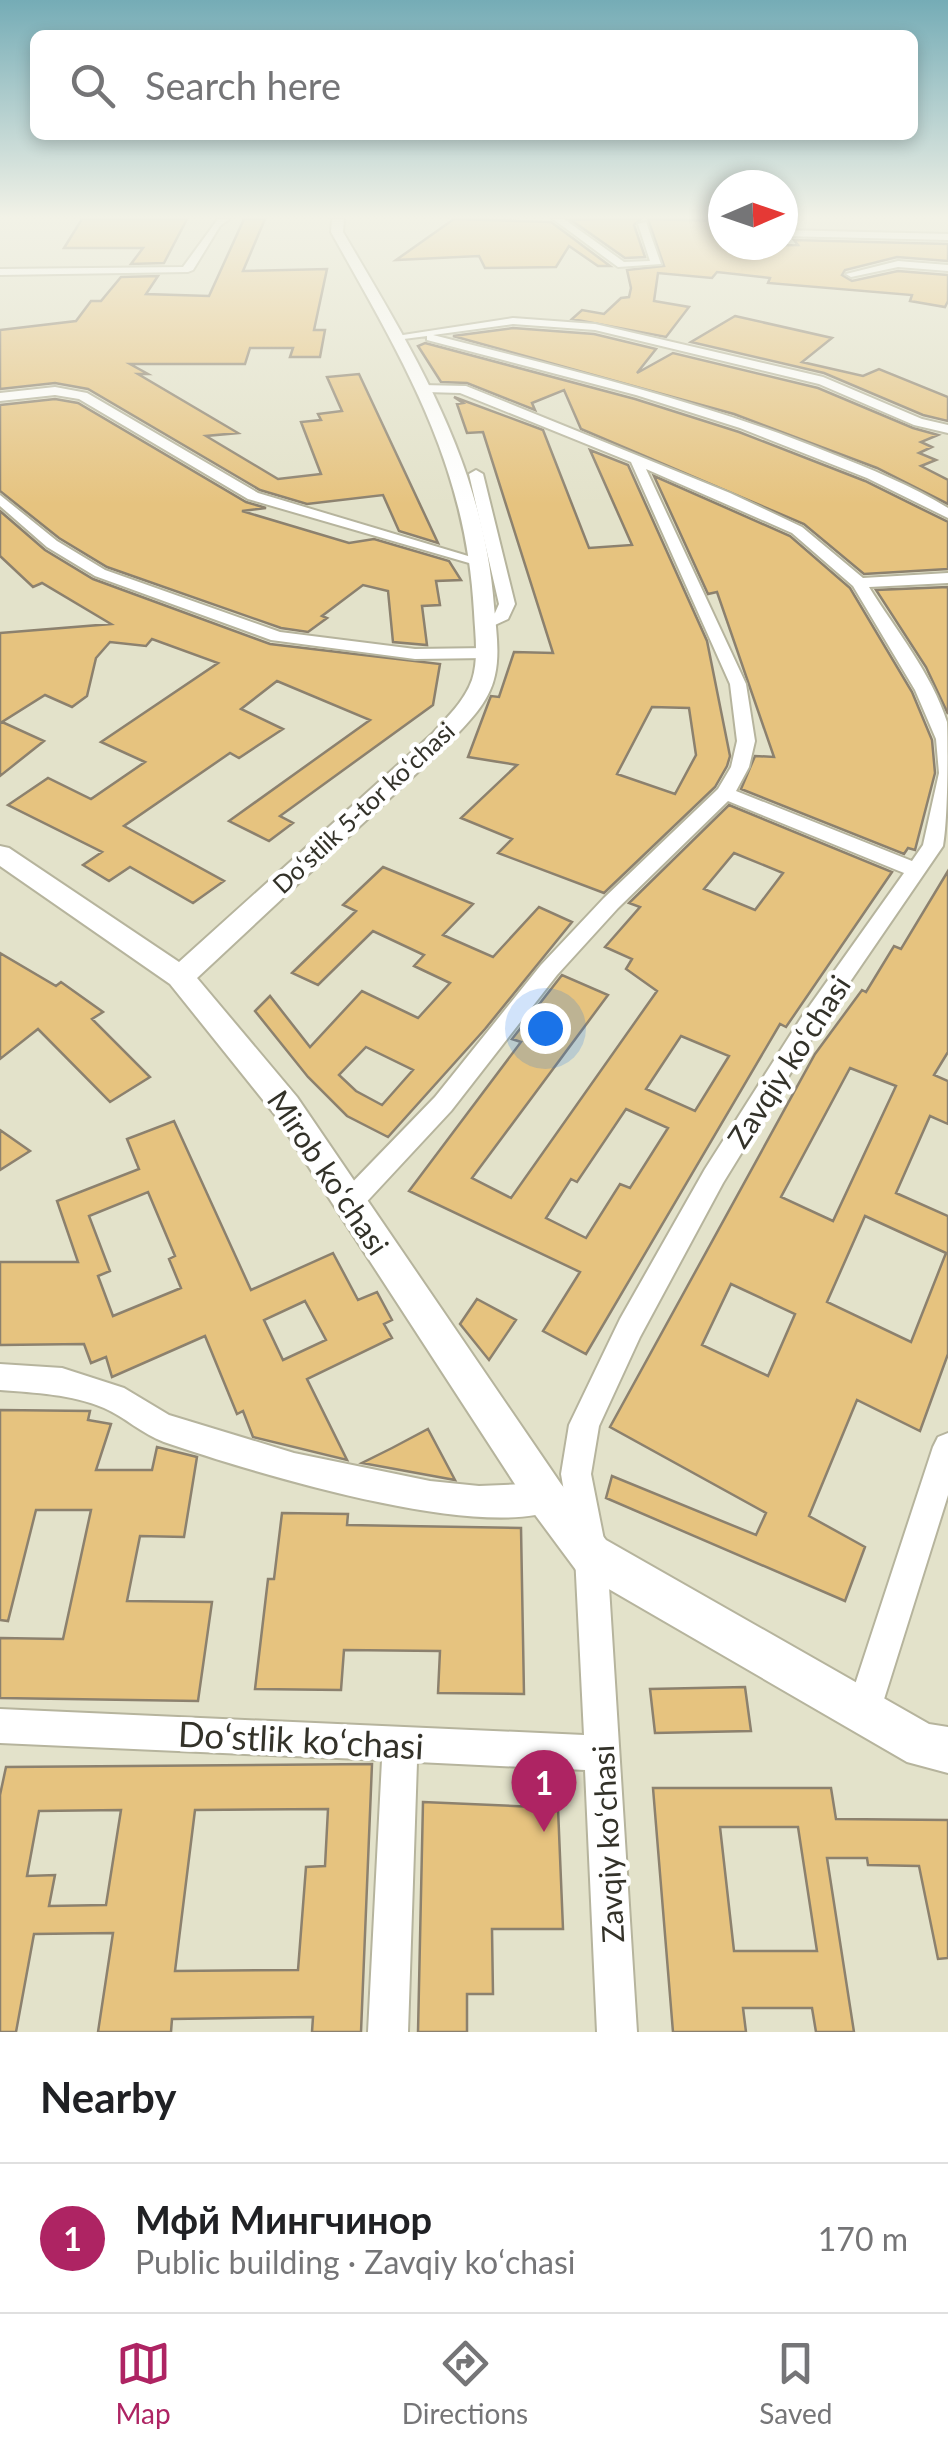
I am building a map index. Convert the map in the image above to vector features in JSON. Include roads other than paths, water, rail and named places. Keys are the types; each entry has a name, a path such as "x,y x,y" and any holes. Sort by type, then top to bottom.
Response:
{"street":[{"name":"Doʻstlik 5-tor koʻchasi","path":"180,977 440,739 473,703 484,677 487,653 480,562 460,479 407,336 392,314"},
{"path":"407,336 513,321 595,327 823,381 918,422 948,429"},
{"path":"407,336 682,404 737,422 791,440 904,489 948,514"},
{"name":"Zavqiy koʻchasi","path":"426,388 462,390 724,496 797,530 859,583 924,690 945,739 948,772 940,848 915,870 754,1109 614,1360 584,1425 576,1474 590,1555 618,2032"},
{"path":"0,398 55,390 83,396 252,496 480,562"},
{"path":"350,1202 443,1104 549,970 725,794 738,775 746,747 748,717 738,684 638,464"},
{"path":"476,474 507,604 502,616 484,625"},
{"path":"0,499 52,544 100,574 278,637 415,654 487,653"},
{"path":"859,583 948,578"},
{"path":"725,794 915,870"},
{"name":"Mirob koʻchasi","path":"0,854 180,977 286,1106 546,1498 590,1555"},
{"path":"0,1377 62,1382 114,1398 162,1427 294,1468 430,1496 478,1501 546,1498"},
{"path":"863,1712 948,1447"},
{"path":"590,1555 923,1746 948,1750"},
{"name":"Doʻstlik koʻchasi","path":"0,1726 603,1753"},
{"path":"388,2032 400,1743"}],"place":[{"name":"Мфй Мингчинор","path":"544,1832"}]}
